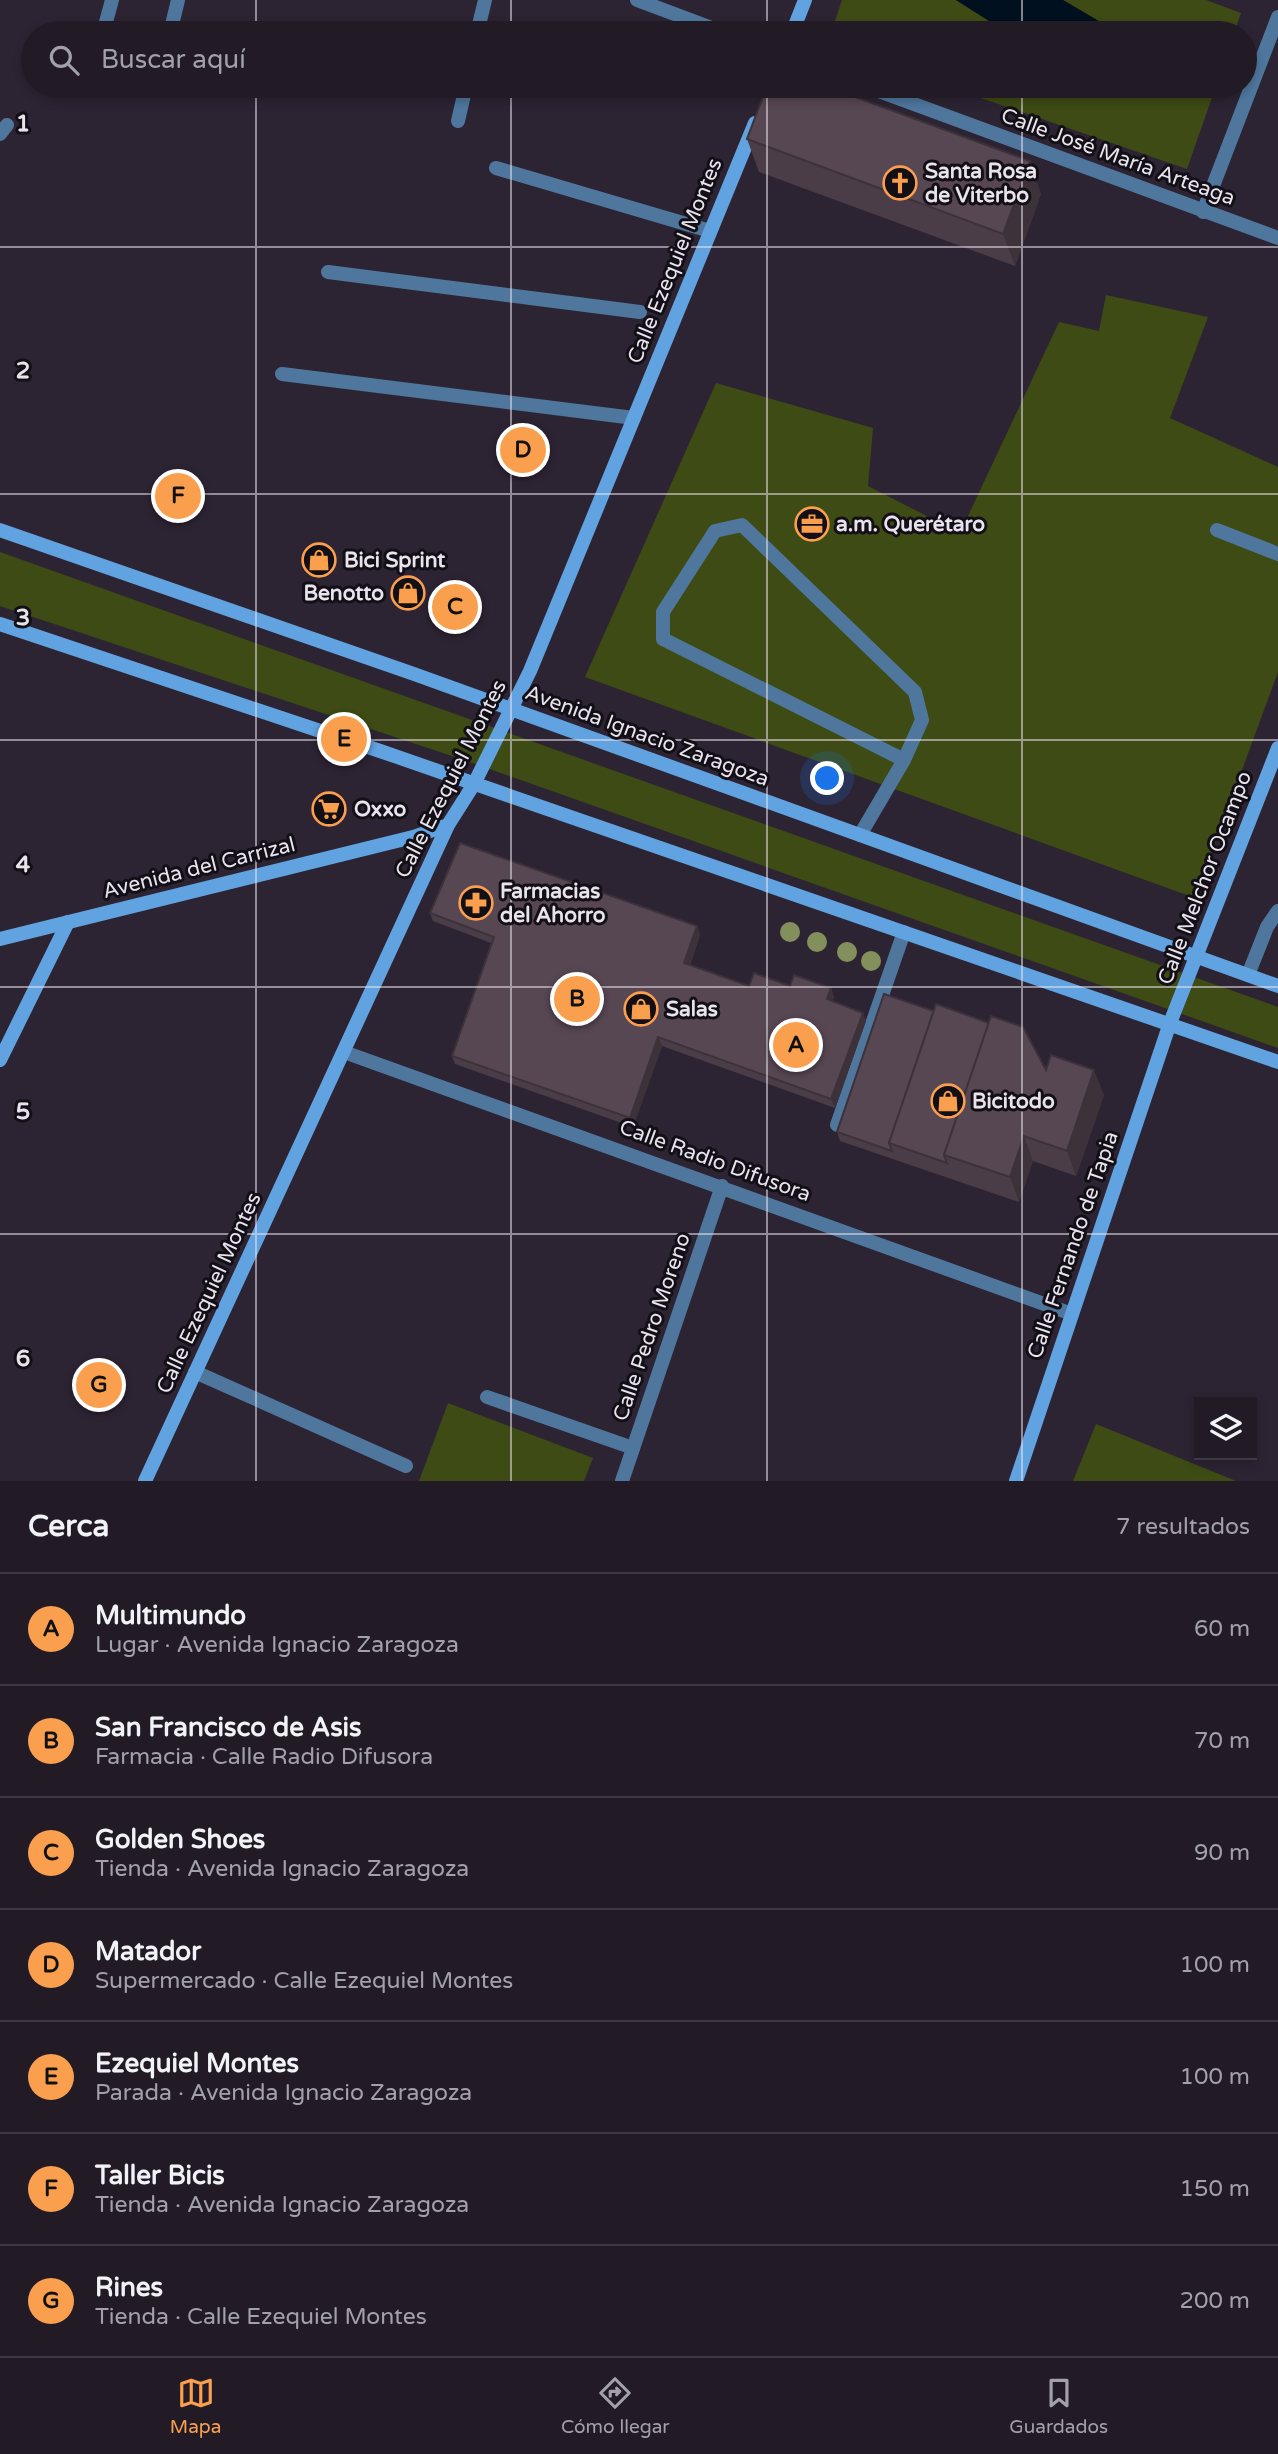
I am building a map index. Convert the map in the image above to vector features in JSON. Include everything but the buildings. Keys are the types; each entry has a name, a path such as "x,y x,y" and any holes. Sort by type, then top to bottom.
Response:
{"main road":[{"path":"797,21 805,0"},
{"name":"Calle Ezequiel Montes","path":"145,1481 448,825 474,784 530,671 760,110"},
{"name":"Avenida Ignacio Zaragoza","path":"0,530 511,709 1278,986"},
{"path":"0,624 474,784 1278,1062"},
{"name":"Calle Melchor Ocampo","path":"1170,1023 1278,748"},
{"name":"Avenida del Carrizal","path":"0,939 413,837 448,825"},
{"path":"0,1060 68,922"},
{"name":"Calle Fernando de Tapia","path":"1016,1481 1170,1023"}],"street":[{"path":"106,21 112,0"},
{"path":"173,21 178,0"},
{"path":"480,21 485,0"},
{"path":"637,0 693,21"},
{"path":"1257,72 1278,17"},
{"path":"458,121 463,98"},
{"name":"Calle José María Arteaga","path":"897,98 1278,238"},
{"path":"1203,212 1247,98"},
{"path":"496,168 710,231"},
{"path":"328,272 640,312"},
{"path":"282,374 634,418"},
{"path":"860,835 904,760 922,720 915,692 742,524 715,531 663,612 663,639 904,760"},
{"path":"1217,530 1278,554"},
{"path":"1248,975 1267,927 1278,911"},
{"path":"837,1125 904,932"},
{"name":"Calle Radio Difusora","path":"344,1052 722,1185 1072,1314"},
{"name":"Calle Pedro Moreno","path":"622,1481 722,1185"},
{"path":"195,1372 406,1466"},
{"path":"487,1397 633,1448"}],"green space":[{"path":"842,0 956,0 989,21 835,21"},
{"path":"1063,0 1206,0 1241,13 1238,21 1099,21"},
{"path":"981,98 1212,98 1187,169"},
{"path":"1106,295 1208,317 1170,418 1278,467 1278,672 1195,898 585,677 716,383 873,428 868,486 960,533 1059,322 1099,331"},
{"path":"0,552 1278,1007 1278,1048 467,761 0,606"},
{"path":"448,1403 593,1458 584,1481 419,1481"},
{"path":"1096,1424 1236,1481 1073,1481"}],"water":[{"path":"956,0 1063,0 1099,21 989,21"}],"place":[{"name":"Santa Rosa de Viterbo","path":"900,183"},
{"name":"Matador","path":"523,450"},
{"name":"Taller Bicis","path":"178,496"},
{"name":"a.m. Querétaro","path":"812,524"},
{"name":"Bici Sprint","path":"319,560"},
{"name":"Benotto","path":"408,593"},
{"name":"Golden Shoes","path":"455,607"},
{"name":"Ezequiel Montes","path":"344,739"},
{"name":"Oxxo","path":"329,809"},
{"name":"Farmacias del Ahorro","path":"476,903"},
{"name":"San Francisco de Asis","path":"577,999"},
{"name":"Salas","path":"641,1009"},
{"name":"Multimundo","path":"796,1045"},
{"name":"Bicitodo","path":"948,1101"},
{"name":"Rines","path":"99,1385"}]}
